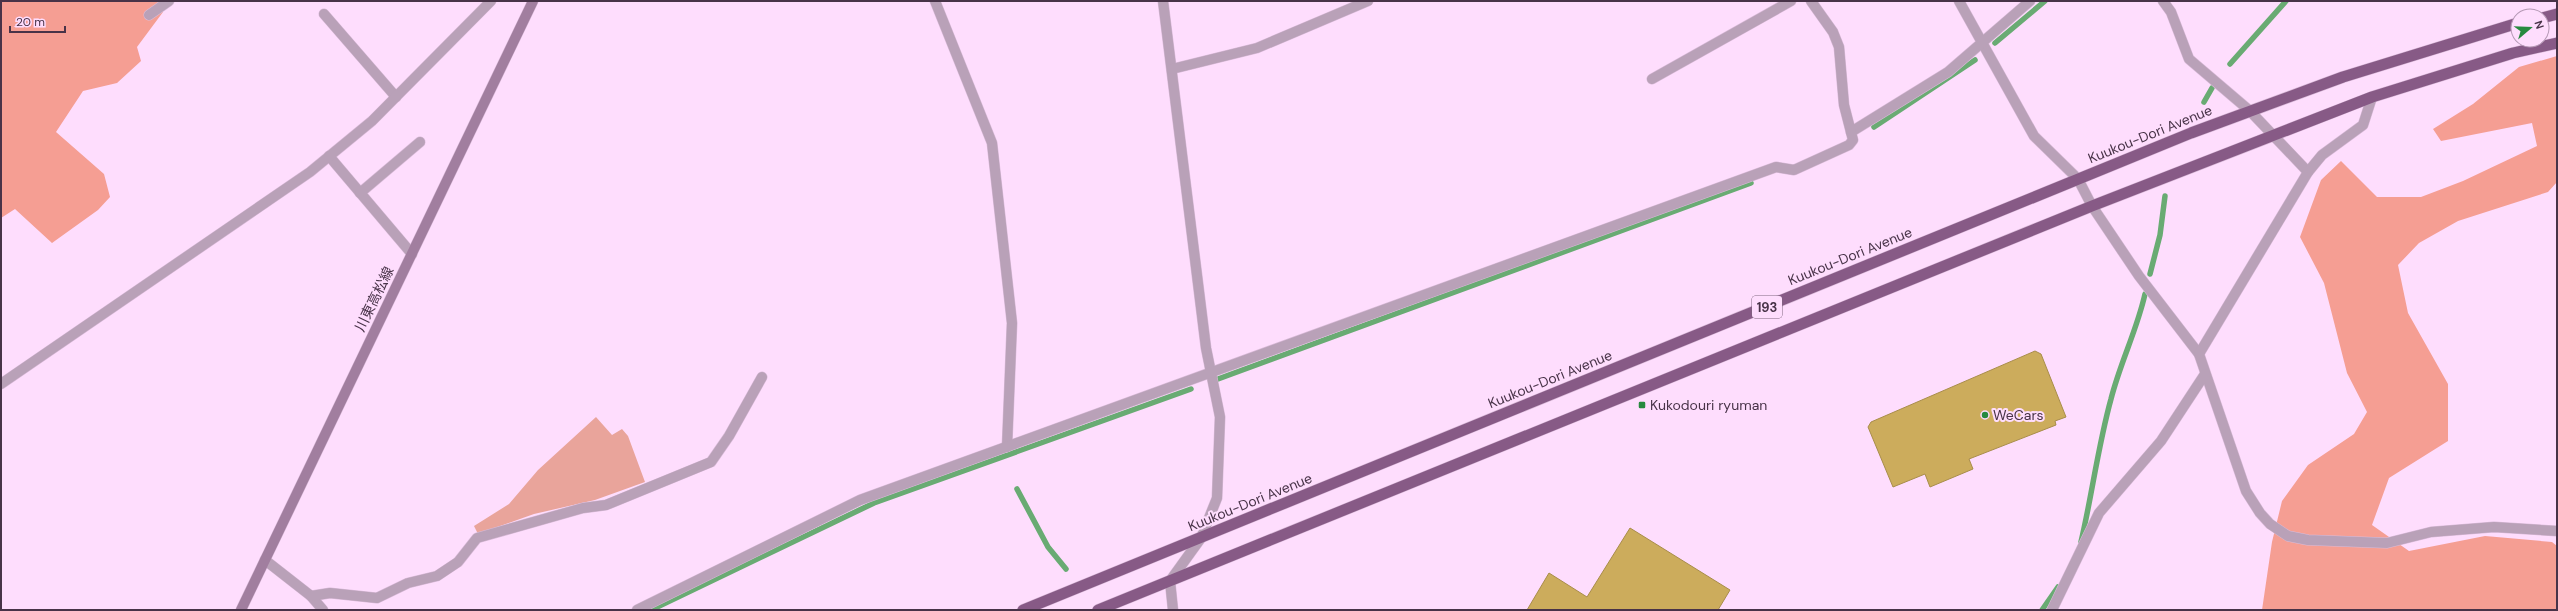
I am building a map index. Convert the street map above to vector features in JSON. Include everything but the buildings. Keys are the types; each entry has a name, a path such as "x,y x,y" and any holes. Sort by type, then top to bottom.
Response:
{"highway":[{"name":"Kuukou-Dori Avenue","path":"1023,610 2078,179 2250,111 2343,77 2510,25"},
{"name":"193","path":"1098,610 2092,206 2372,97 2513,53 2557,43"}],"main road":[{"name":"川東高松線","path":"241,610 533,1"}],"street":[{"path":"149,15 169,1"},
{"path":"1,384 226,231 354,137 396,97 491,1"},
{"path":"935,1 992,143 1012,323 1007,448"},
{"path":"1163,1 1211,374 1220,417 1220,457 1217,498 1201,538 1170,581 1173,610"},
{"path":"1172,69 1257,48 1368,1"},
{"path":"1652,79 1791,1"},
{"path":"637,610 860,500 1211,374 1776,166 1794,170 1848,145 1853,140 1844,105 1839,47 1833,32 1811,1"},
{"path":"1959,1 2034,136 2078,179 2092,206 2139,276 2198,354 2246,491 2260,513 2270,524 2288,536 2308,540 2387,543 2431,532 2494,526 2557,531"},
{"path":"1851,132 1948,72 2030,1"},
{"path":"2163,1 2171,12 2189,59 2250,111 2308,172"},
{"path":"324,14 396,97"},
{"path":"2198,354 2308,172 2322,155 2363,125 2372,97"},
{"path":"360,193 420,142"},
{"path":"329,156 412,254"},
{"path":"2052,610 2099,513 2161,441 2205,374"},
{"path":"311,596 330,592 377,598 408,583 437,576 458,562 477,538 583,508 606,505 711,462 729,436 762,377"},
{"path":"265,560 311,596 324,610"}],"shaded area":[{"path":"160,1 163,12 137,47 141,61 117,83 83,91 56,132 104,174 110,197 98,210 52,243 15,209 1,218 1,2"},
{"path":"2557,56 2557,182 2548,192 2458,221 2419,243 2398,265 2408,313 2448,384 2448,441 2389,478 2372,525 2409,551 2485,536 2552,542 2557,546 2557,610 2262,610 2272,542 2282,501 2308,465 2354,434 2367,412 2347,373 2324,283 2300,237 2321,180 2341,161 2377,197 2421,197 2463,181 2537,146 2532,123 2441,141 2433,129 2473,104 2519,67"},
{"path":"596,417 612,435 622,429 628,436 645,482 595,500 534,514 478,534 474,526 509,504 538,470"}],"waterway":[{"path":"1995,43 2045,1"},
{"path":"2230,64 2286,1"},
{"path":"1874,127 1975,60"},
{"path":"2204,102 2212,88"},
{"path":"1218,379 1751,183"},
{"path":"2150,274 2160,235 2165,196"},
{"path":"2081,542 2102,435 2111,399 2119,372 2138,321 2145,294"},
{"path":"651,610 874,503 1191,389"},
{"path":"1017,489 1048,547 1066,569"},
{"path":"2042,610 2058,587"}],"place":[{"name":"Kukodouri ryuman","path":"1642,405"},
{"name":"WeCars","path":"1985,415"}]}
